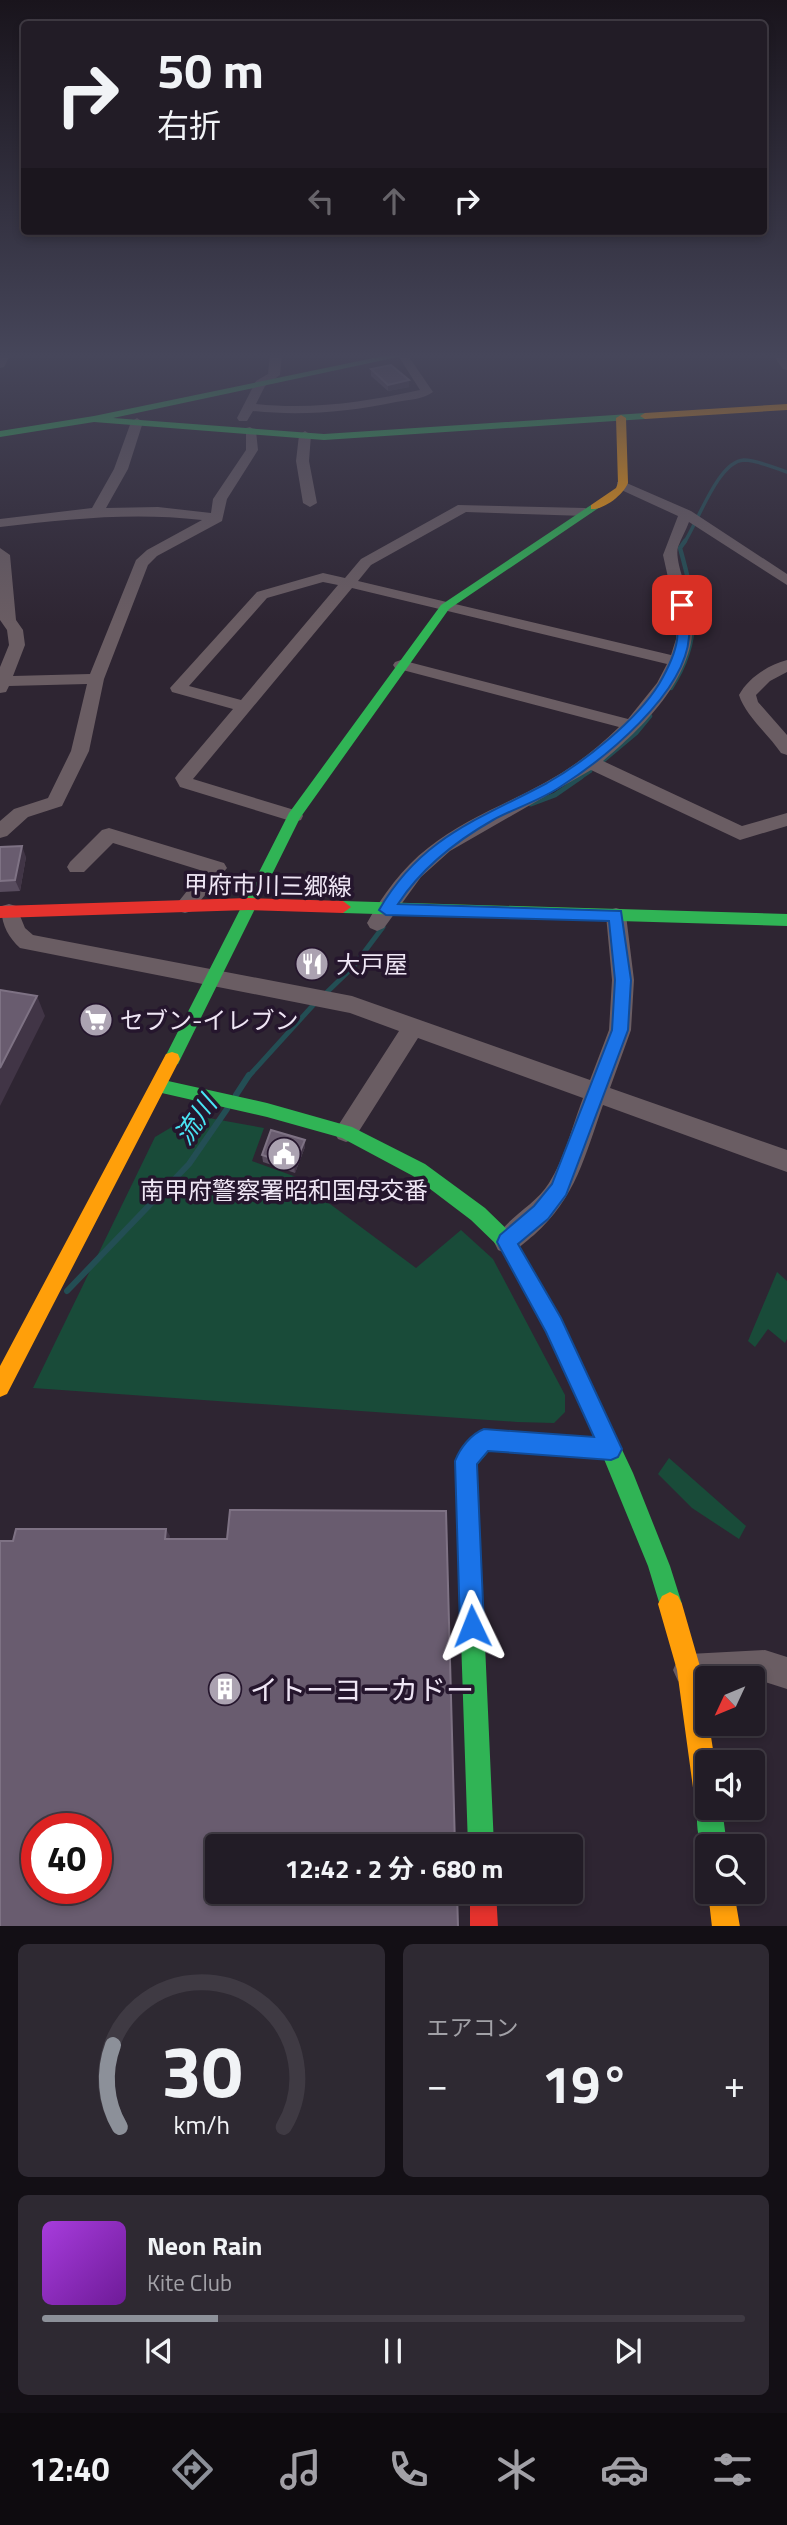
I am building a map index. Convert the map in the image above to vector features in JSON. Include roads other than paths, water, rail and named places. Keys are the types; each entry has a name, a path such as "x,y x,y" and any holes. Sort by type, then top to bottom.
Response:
{"street":[{"path":"97,512 121,469 128,444"},
{"path":"218,518 220,499 252,450 249,444"},
{"path":"303,444 303,479 310,503"},
{"path":"0,1387 159,1086 294,816 401,664 445,607 620,490 621,444"},
{"path":"622,485 694,519 787,581"},
{"path":"294,816 194,787 186,783 184,778 366,562 456,509 585,512"},
{"path":"0,547 4,522 97,512 158,511 218,518"},
{"path":"0,831 21,813 55,802 80,751 96,679 141,563 152,553 218,518"},
{"path":"382,916 402,885 441,847 487,817 553,785 588,761 631,725 664,685 684,639 684,621 670,555 671,547 694,519"},
{"path":"0,552 3,555 8,620 15,629 17,645 2,684 96,679"},
{"path":"243,706 178,688 262,595 323,577 676,661"},
{"path":"401,664 631,725"},
{"path":"787,665 754,683 748,689 747,697 754,709 780,734 787,749"},
{"path":"588,761 740,833 787,820"},
{"path":"77,867 109,835 217,868 185,906"},
{"name":"甲府市川三郷線","path":"4,912 248,904 382,916 616,915 787,920"},
{"path":"4,912 16,932 27,943 352,1005 787,1161"},
{"path":"507,1242 541,1213 560,1189 620,1030 623,980 616,915"},
{"path":"346,1132 413,1027"},
{"path":"159,1086 267,1110 346,1132 419,1170 478,1214 507,1242 553,1325 611,1449 659,1566 689,1670 700,1750"},
{"path":"481,1834 466,1461 484,1440 611,1449"},
{"path":"689,1670 765,1665 787,1672"},
{"path":"483,1904 484,1926"},
{"path":"723,1904 726,1926"}],"waterway":[{"name":"流川","path":"684,543 717,481 735,463 749,460 787,472"},
{"name":"流川","path":"671,688 688,653 692,636 692,603 680,548 685,541"},
{"name":"流川","path":"599,764 636,733 650,716"},
{"name":"流川","path":"581,777 590,771"},
{"name":"流川","path":"531,804 555,795 581,777"},
{"name":"流川","path":"323,996 353,967 383,927"},
{"name":"流川","path":"248,1077 316,1002"},
{"name":"流川","path":"236,1095 249,1075"},
{"name":"流川","path":"67,1291 189,1164 227,1109"}],"place":[{"name":"大戸屋","path":"312,964"},
{"name":"セブン-イレブン","path":"96,1020"},
{"name":"南甲府警察署昭和国母交番","path":"284,1154"},
{"name":"イトーヨーカドー","path":"225,1689"}]}
